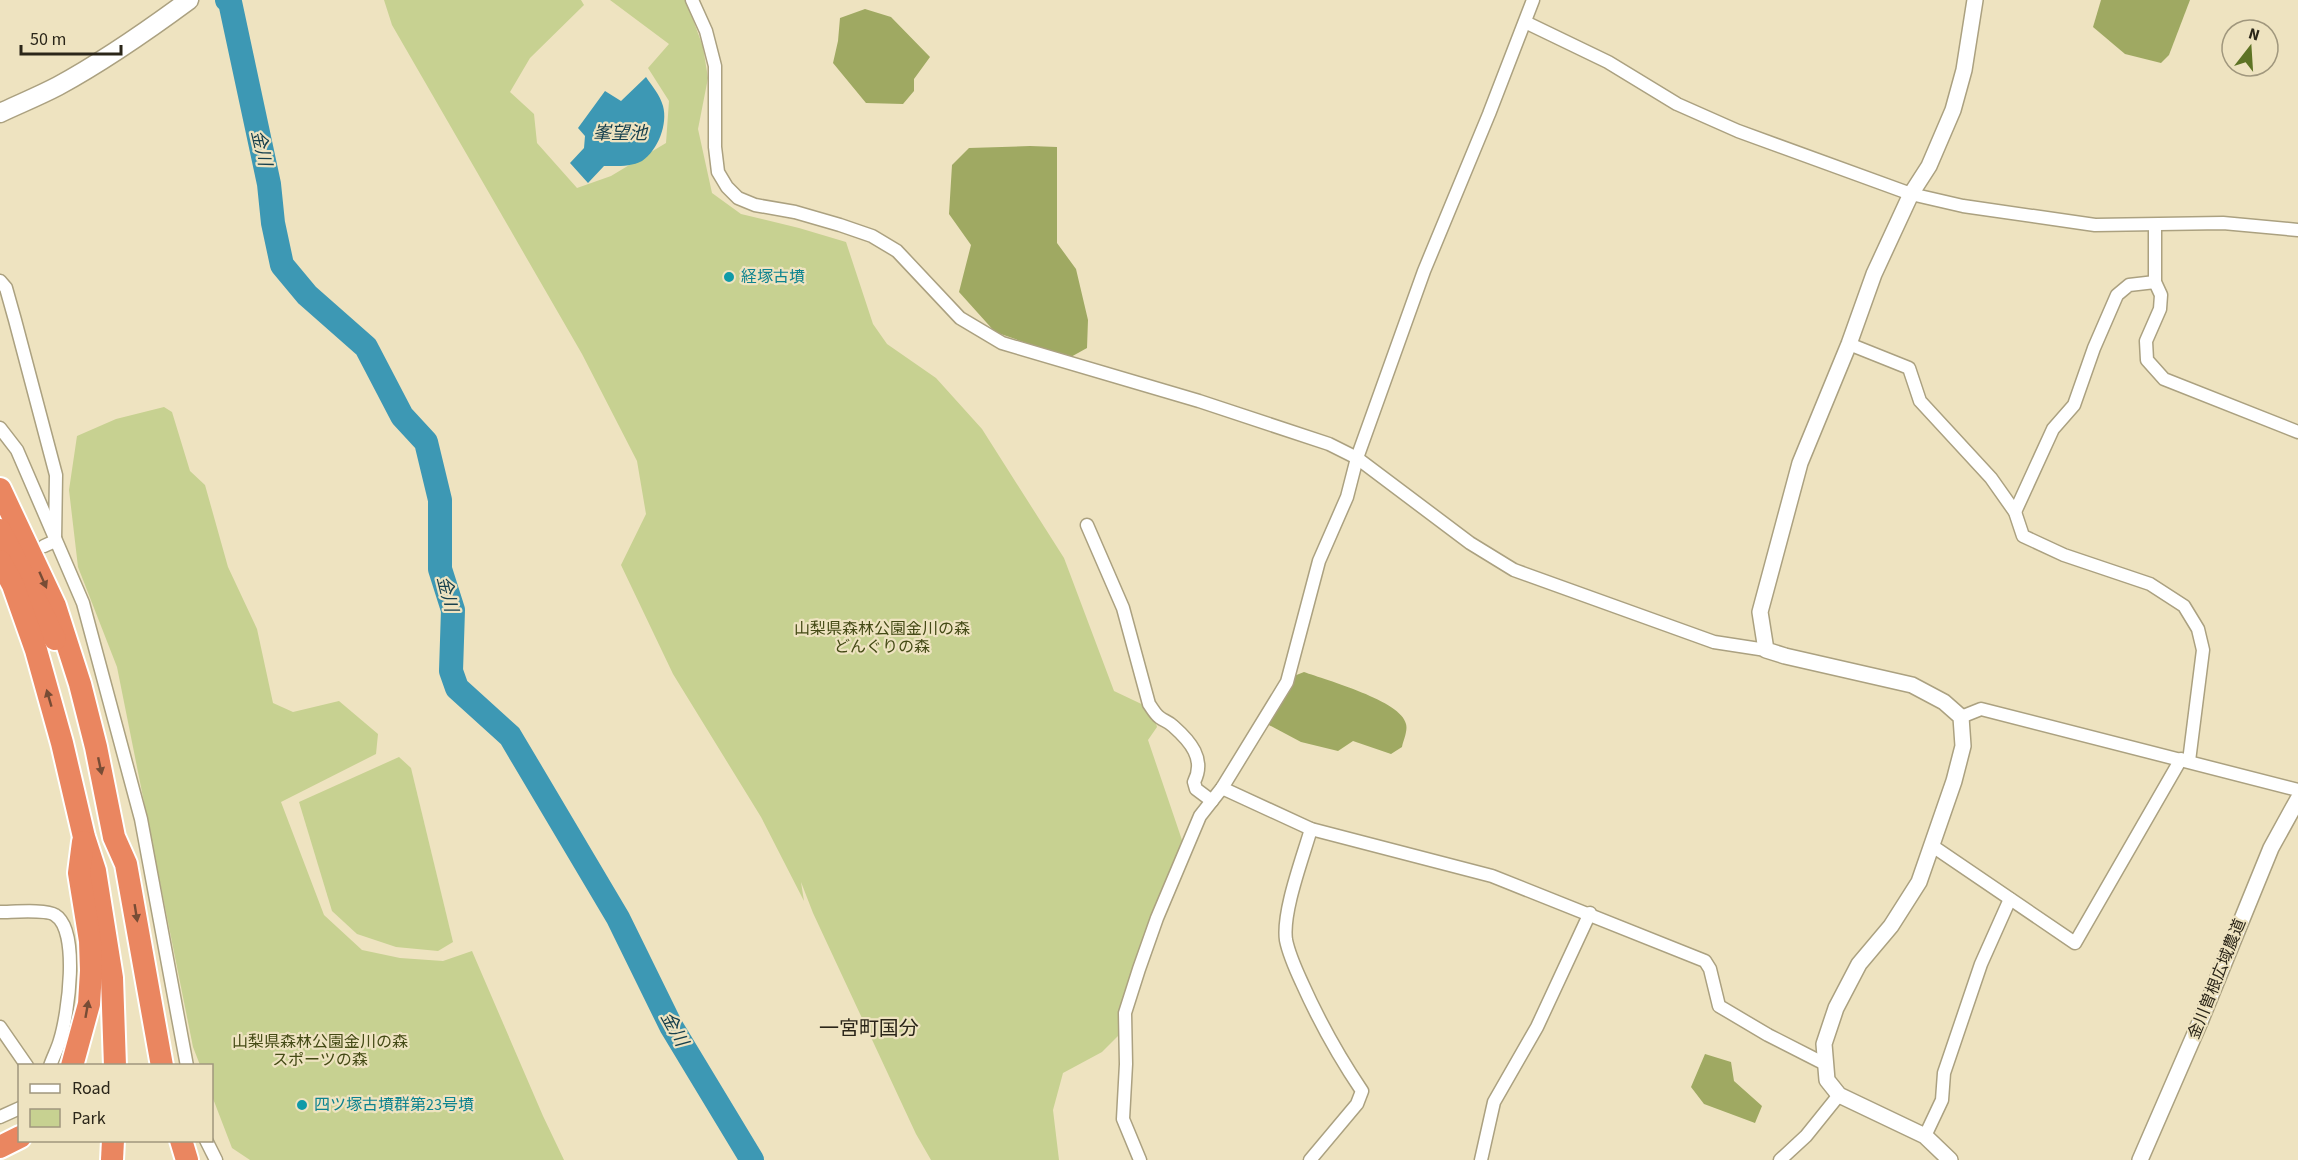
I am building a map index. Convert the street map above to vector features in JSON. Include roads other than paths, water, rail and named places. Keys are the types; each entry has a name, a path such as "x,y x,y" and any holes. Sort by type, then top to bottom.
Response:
{"highway":[{"path":"0,489 55,606 80,684 96,747 114,837 126,864 162,1064"},
{"path":"0,530 30,594 80,684"},
{"path":"0,561 13,585 36,650 62,743 84,837 96,871 112,978 115,1064"},
{"path":"0,596 36,650"},
{"path":"72,1064 89,1004 91,971 90,942 79,873 84,837"},
{"path":"114,837 113,864 125,979 129,1064"},
{"path":"0,1147 18,1138"},
{"path":"112,1160 113,1142"},
{"path":"126,1160 127,1142"},
{"path":"182,1142 187,1160"}],"main road":[{"path":"0,113 57,86 94,65 189,0"}],"street":[{"path":"692,0 706,31 715,66 715,147 718,172 727,187 738,198 755,205 795,212 872,236 897,251 960,318 1002,343 1199,401 1329,444 1357,458 1470,543 1514,570 1714,642 1766,650 1912,685 1944,702 1961,717 1963,746 1954,781 1919,882 1891,926 1859,964 1836,1008 1824,1044 1827,1080 1839,1095 1925,1136 1950,1160"},
{"path":"1140,1160 1123,1119 1126,1064 1125,1013 1157,918 1200,816 1222,788 1287,682 1319,561 1347,497 1357,458 1424,271 1494,103 1533,0"},
{"path":"1766,650 1760,612 1800,463 1849,344 1874,274 1911,194 1929,166 1953,110 1964,70 1975,0"},
{"path":"1525,22 1608,62 1687,109 1738,131 1911,194 1963,206 2095,225 2223,223 2298,230"},
{"path":"2155,225 2155,282 2161,295 2160,309 2146,341 2147,360 2164,379 2298,432"},
{"path":"0,281 6,288 56,475 50,543"},
{"path":"2015,512 2053,429 2074,405 2094,348 2117,295 2129,285 2155,282"},
{"path":"1849,344 1909,368 1920,401 1977,460 2015,512 2023,536 2064,555 2150,585 2184,606 2198,629 2204,650 2185,760 2075,943 1931,845"},
{"path":"0,428 17,450 50,543 83,603 141,819 187,1064"},
{"path":"1087,525 1123,608 1149,704 1157,716 1172,724 1196,752 1199,772 1194,782 1196,789 1212,801"},
{"path":"1961,717 1981,709 2298,790"},
{"path":"1222,788 1311,829 1492,876 1590,913 1705,961 1710,969 1719,1006 1768,1035 1825,1064"},
{"name":"金川曽根広域農道","path":"2139,1160 2200,1022 2271,848 2298,799"},
{"path":"1310,1160 1357,1104 1362,1091 1339,1058 1310,1000 1294,966 1286,939 1290,900 1311,829"},
{"path":"1925,1136 1942,1100 1944,1073 1981,964 2010,899"},
{"path":"0,912 53,913 64,921 69,935 70,981 61,1039 50,1064"},
{"path":"1482,1160 1494,1102 1537,1027 1590,913"},
{"path":"0,1027 26,1064"},
{"path":"1780,1160 1806,1136 1839,1095"},
{"path":"0,1117 18,1109"},
{"path":"207,1142 216,1160"}],"water":[{"name":"峯望池","path":"646,77 663,106 663,128 657,144 642,161 628,165 604,166 588,183 570,163 584,148 585,136 578,128 605,91 621,101"}],"waterway":[{"name":"金川","path":"227,0 230,2 269,184 273,223 282,265 307,295 366,347 402,416 426,442 440,500 440,569 453,610 451,671 457,688 510,736 618,918 671,1026 752,1160"}],"place":[{"name":"経塚古墳","path":"729,277"},
{"name":"四ツ塚古墳群第23号墳","path":"302,1105"}],"district":[{"name":"一宮町国分","path":"869,1029"}],"park label":[{"name":"山梨県森林公園金川の森 どんぐりの森","path":"882,638"},
{"name":"山梨県森林公園金川の森 スポーツの森","path":"320,1051"}]}
